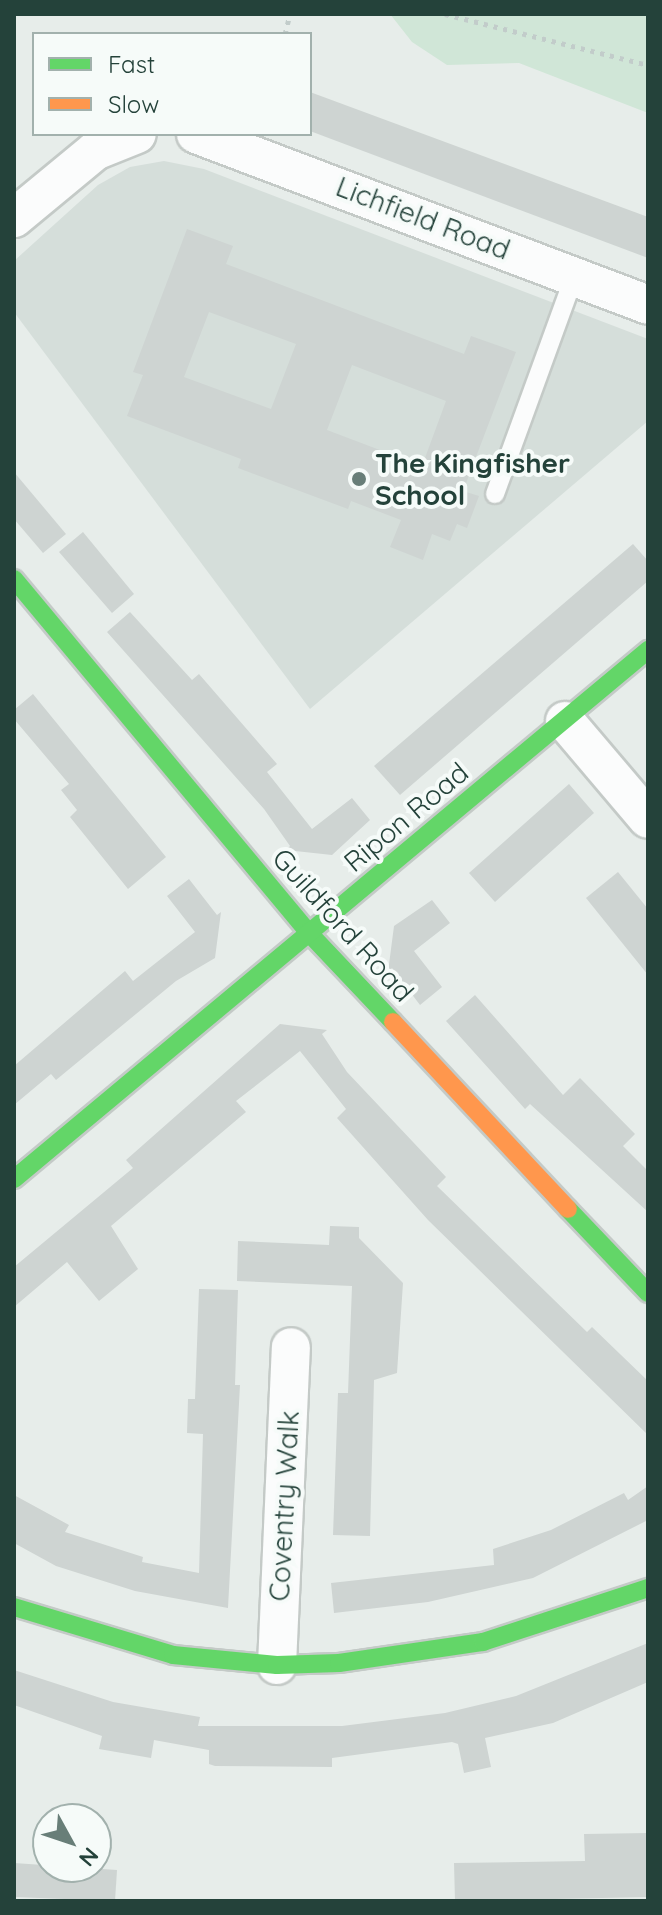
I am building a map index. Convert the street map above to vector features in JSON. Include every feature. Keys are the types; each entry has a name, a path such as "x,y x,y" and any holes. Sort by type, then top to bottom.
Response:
{"street":[{"path":"14,218 95,151 132,136"},
{"name":"Lichfield Road","path":"201,136 648,305"},
{"name":"Guildford Road","path":"14,579 308,932 648,1293"},
{"name":"Ripon Road","path":"14,1179 648,650"},
{"path":"565,721 648,819"},
{"name":"Coventry Walk","path":"277,1665 291,1347"},
{"path":"14,1607 138,1647 277,1665 435,1652 534,1628 648,1588"}],"lane":[{"path":"495,494 574,277"}],"path":[{"path":"445,14 648,65"}],"shaded area":[{"name":"The Kingfisher School","path":"164,161 204,169 648,339 648,421 310,709 14,312 14,261 98,185 130,167"}],"green space":[{"path":"390,14 648,14 648,113 519,63 447,65 412,42"}],"building":[{"path":"312,93 648,217 648,258 312,132"},
{"path":"187,229 233,246 226,264 464,354 471,336 516,352 463,491 479,496 467,528 457,524 450,541 432,534 423,560 390,547 401,520 351,501 348,509 238,468 241,459 127,416 143,375 133,372","holes":["209,312 296,344 271,409 184,377","352,365 446,401 422,466 327,430"]},
{"path":"14,472 66,534 43,553 14,519"},
{"path":"83,532 134,594 112,613 59,552"},
{"path":"633,544 648,561 648,581 400,795 374,766"},
{"path":"130,612 192,680 199,674 277,764 267,772 312,829 352,798 370,820 332,855 286,850 290,846 264,809 107,632"},
{"path":"33,694 166,857 128,889 70,817 77,810 61,790 69,784 14,719 14,710"},
{"path":"569,784 594,813 495,902 469,873"},
{"path":"618,872 648,909 648,975 586,898"},
{"path":"189,879 217,915 221,912 215,958 176,981 56,1080 51,1074 14,1105 14,1066 125,971 133,981 195,932 167,896"},
{"path":"432,900 450,923 414,951 442,987 420,1005 392,968 388,972 394,926"},
{"path":"475,995 563,1095 580,1078 635,1134 623,1146 648,1171 648,1212 530,1104 525,1109 446,1021"},
{"path":"280,1024 327,1030 322,1034 347,1072 446,1177 437,1186 587,1332 592,1327 648,1381 648,1435 428,1220 337,1118 346,1109 300,1051 236,1101 246,1112 111,1226 138,1269 99,1301 67,1262 14,1307 14,1267 133,1168 126,1160"},
{"path":"330,1226 359,1227 359,1238 403,1283 397,1373 374,1380 370,1536 333,1535 338,1393 348,1393 352,1286 237,1281 238,1241 329,1245"},
{"path":"199,1289 238,1290 235,1385 240,1385 228,1608 135,1591 56,1566 14,1543 14,1495 69,1525 65,1532 143,1557 142,1562 199,1573 203,1434 187,1433 188,1399 195,1399"},
{"path":"648,1486 648,1520 533,1578 428,1602 334,1613 331,1583 494,1565 493,1549 551,1530 624,1493 628,1500"},
{"path":"648,1643 648,1682 553,1723 485,1738 491,1767 464,1773 458,1744 452,1742 332,1758 332,1767 215,1766 209,1764 209,1750 154,1740 151,1758 99,1749 102,1736 14,1705 14,1670 113,1702 200,1717 198,1726 342,1726 445,1713 516,1696"},
{"path":"648,1833 648,1897 455,1901 454,1863 585,1861 584,1834"},
{"path":"14,1863 32,1864 32,1883 112,1883 112,1870 117,1870 115,1901 14,1897"}],"traffic: fast":[{"path":"14,579 308,932 393,1022"},
{"path":"14,1179 648,650"},
{"path":"568,1209 648,1293"},
{"path":"14,1607 173,1655 277,1665 339,1663 483,1642 648,1588"}],"traffic: slow":[{"path":"393,1022 568,1209"}],"place":[{"name":"The Kingfisher School","path":"359,479"}]}
